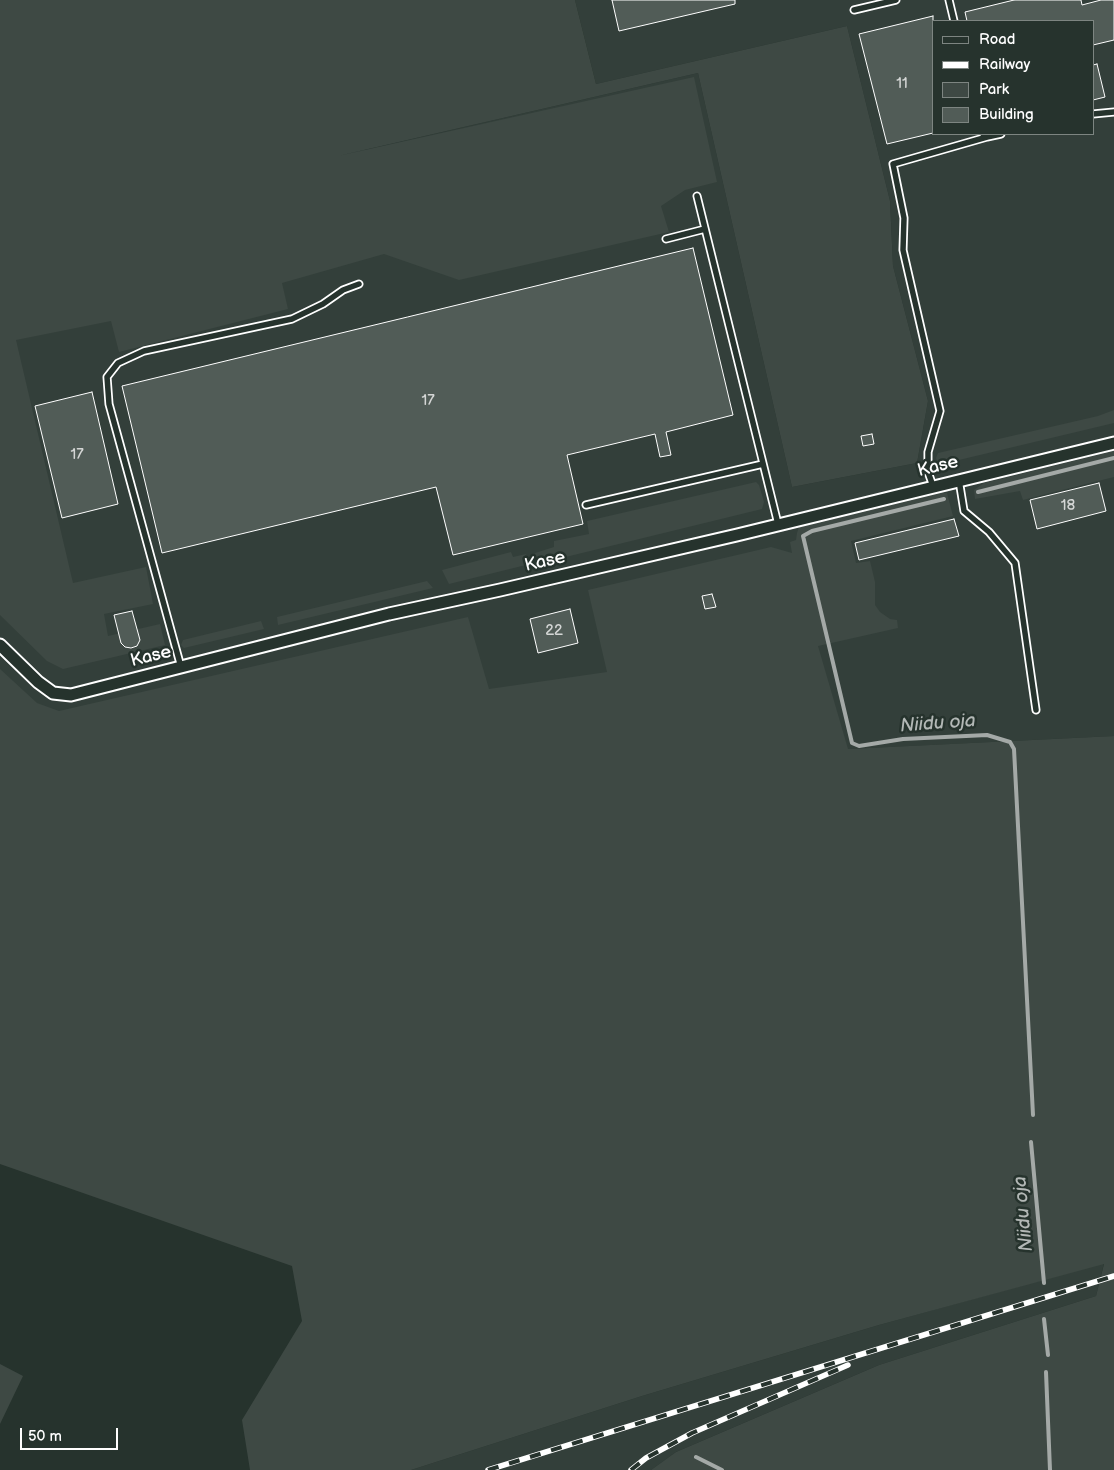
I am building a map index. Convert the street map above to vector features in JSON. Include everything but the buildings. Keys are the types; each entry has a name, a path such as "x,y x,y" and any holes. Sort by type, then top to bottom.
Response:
{"street":[{"name":"Kase","path":"0,645 53,694 71,695 389,614 500,590 1114,443"}],"lane":[{"path":"854,10 896,0"},
{"path":"949,0 954,20"},
{"path":"1094,114 1114,112"},
{"path":"933,486 928,472 928,452 940,411 903,250 904,218 893,164 985,136"},
{"path":"697,196 778,524"},
{"path":"666,239 705,229"},
{"path":"181,667 109,404 107,377 118,363 144,351 292,319 323,304 343,290 359,284"},
{"path":"586,505 763,464"},
{"path":"959,480 964,510 989,532 1015,564 1036,710"}],"shaded area":[{"path":"575,0 1114,0 1114,736 40,789 0,783 0,234 698,73 792,487 917,463 928,401 893,266 890,201 847,26 596,84"},
{"path":"1104,1263 1096,1296 879,1365 676,1452 651,1470 411,1470 642,1396 879,1325"}],"green space":[{"path":"0,0 575,0 596,84 847,26 890,201 893,266 928,401 917,463 792,487 698,73 338,156 694,77 717,182 685,190 661,206 669,232 459,280 384,254 282,283 288,309 119,352 111,321 16,340 73,583 146,567 153,604 104,614 108,636 160,624 165,645 63,669 47,661 0,615"},
{"path":"1114,410 1114,423 938,465 936,458 938,453 1098,416"},
{"path":"1114,451 1114,477 1023,500 1020,491 975,499 974,490 984,483"},
{"path":"756,482 759,485 764,502 762,509 537,564 535,553 554,547 554,541 589,534 587,521"},
{"path":"947,493 953,516 851,541 856,563 870,561 875,582 875,605 880,612 890,619 897,620 898,628 818,646 848,749 1114,736 1114,1470 651,1470 676,1452 879,1365 1096,1296 1104,1264 879,1325 642,1396 411,1470 250,1470 242,1420 302,1321 292,1266 0,1164 0,669 37,703 59,711 468,617 489,689 607,672 588,590 771,547 792,553 790,542 796,540 799,527"},
{"path":"511,552 513,557 526,554 530,564 449,584 442,570"},
{"path":"427,581 433,588 278,625 277,617"},
{"path":"261,621 264,629 184,648 181,645 183,640"},
{"path":"0,1364 23,1376 0,1424"}],"waterway":[{"name":"Niidu oja","path":"978,492 1114,458"},
{"name":"Niidu oja","path":"944,499 812,531 803,536 852,743 859,746 903,739 987,735 1010,742 1014,749 1033,1115"},
{"name":"Niidu oja","path":"1031,1142 1044,1283"},
{"name":"Niidu oja","path":"1044,1319 1048,1355"},
{"name":"Niidu oja","path":"1046,1372 1050,1470"},
{"path":"696,1457 722,1470"}],"railway":[{"path":"488,1470 1114,1276"},
{"path":"631,1470 646,1458 692,1433 848,1365"}]}
